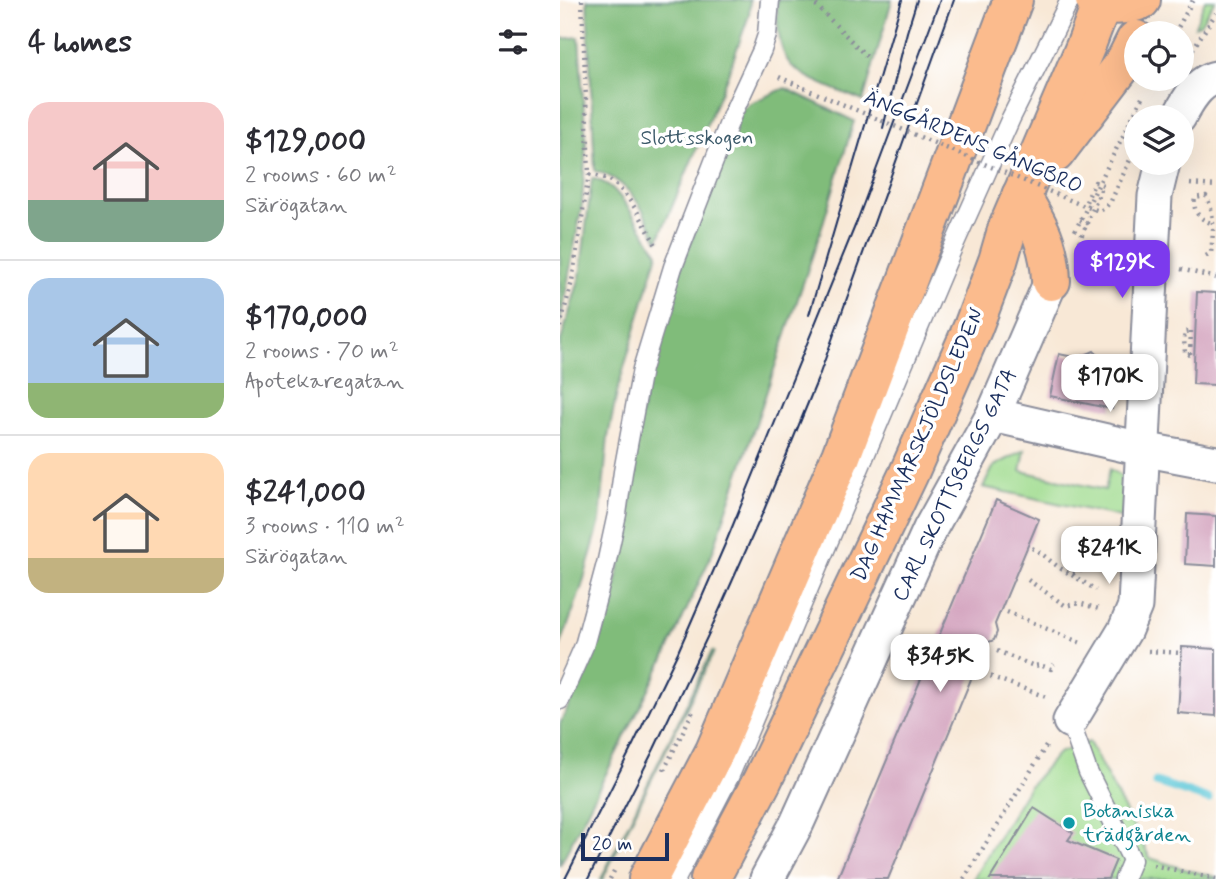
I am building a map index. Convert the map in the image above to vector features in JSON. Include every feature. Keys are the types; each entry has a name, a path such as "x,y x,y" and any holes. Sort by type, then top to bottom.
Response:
{"main road":[{"path":"632,873 715,751 841,456 1013,0"},
{"path":"1092,1 1119,6 1141,0"},
{"path":"1145,21 1155,0"},
{"name":"DAG HAMMARSKJÖLDSLEDEN","path":"710,879 762,781 908,475 974,327 1007,230 1086,45 1092,1"},
{"path":"1051,281 1051,264 1042,232 1021,196 1124,63"}],"street":[{"path":"1185,105 1205,72"},
{"path":"1073,715 1125,630 1135,606 1155,196 1160,175"},
{"name":"CARL SKOTTSBERGS GATA","path":"767,879 797,823 930,529 993,415 1051,281"},
{"path":"993,415 1216,463"}],"lane":[{"path":"560,700 584,646 604,572 617,514 642,369 673,267 732,115 762,50 767,35 770,0"},
{"path":"677,879 730,775 950,252 1011,118 1092,1"},
{"path":"1073,715 1088,772 1132,860 1124,879"}],"path":[{"path":"560,327 572,281 589,174 582,0"},
{"path":"811,0 868,58"},
{"path":"1182,21 1193,0"},
{"path":"1205,72 1212,20 1216,13"},
{"name":"ÄNGGÅRDENS GÅNGBRO","path":"779,77 1100,211 1111,201 1124,173"},
{"path":"1074,232 1142,96"},
{"path":"923,143 928,131"},
{"path":"589,174 613,182 634,207 660,253 673,267"},
{"path":"1079,243 1103,185 1095,182 1084,206"},
{"path":"1214,225 1196,213 1192,185 1216,187"},
{"path":"1195,198 1206,196 1212,210 1214,225 1211,253 1206,256"},
{"path":"1080,220 1087,223"},
{"path":"1176,268 1216,278"},
{"path":"1191,331 1192,345 1190,355 1185,353 1185,332 1191,331"},
{"path":"1032,548 1096,590"},
{"path":"1071,574 1085,569 1106,550"},
{"path":"1028,580 1066,606 1079,603 1110,612"},
{"path":"1007,612 1109,655"},
{"path":"997,651 1034,666 1051,668 1054,664"},
{"path":"964,879 1046,744 1073,715 984,674"},
{"path":"663,771 698,699"},
{"path":"1132,860 1216,879"},
{"path":"610,879 632,873"}],"green space":[{"name":"Slottsskogen","path":"587,0 750,0 749,15 727,77 658,240 642,209 628,190 616,180 595,171"},
{"path":"777,0 892,0 863,101 813,80 790,64 780,42"},
{"path":"1205,0 1215,0 1200,24 1195,26"},
{"path":"579,37 586,143 582,205 560,323 560,39"},
{"path":"785,88 854,121 821,230 712,554 666,655 560,865 560,724 599,640 616,586 630,503 638,429 647,385 676,281 741,110 750,103"},
{"path":"592,178 612,188 658,253 618,388 608,437 600,521 582,586 560,647 560,344 580,276"},
{"path":"1025,450 1021,471 1105,490 1110,469 1125,478 1125,518 983,487 994,466"},
{"path":"712,651 714,652 601,879 666,747"},
{"name":"Botaniska trädgården","path":"1089,742 1150,858 1216,879 973,879 1028,788 1058,753"}],"building":[{"path":"1197,292 1216,293 1216,385 1193,384"},
{"path":"1094,351 1105,364 1121,367 1112,409 1050,396 1059,354 1078,358"},
{"path":"996,500 1039,519 995,624 997,632 994,640 986,643 888,879 837,879"},
{"path":"1187,514 1216,516 1216,566 1185,564"},
{"path":"1182,647 1216,649 1216,716 1178,713"},
{"path":"1034,808 1073,833 1068,840 1116,860 1108,879 990,879"}],"waterway":[{"path":"1156,782 1208,799"}],"tram line":[{"path":"809,315 902,0"},
{"path":"883,128 917,0"},
{"path":"565,879 678,652 726,542 857,221 940,0"},
{"path":"588,879 654,749 764,510 819,376 954,0"}],"place":[{"name":"Botaniska trädgården","path":"1069,823"}]}
